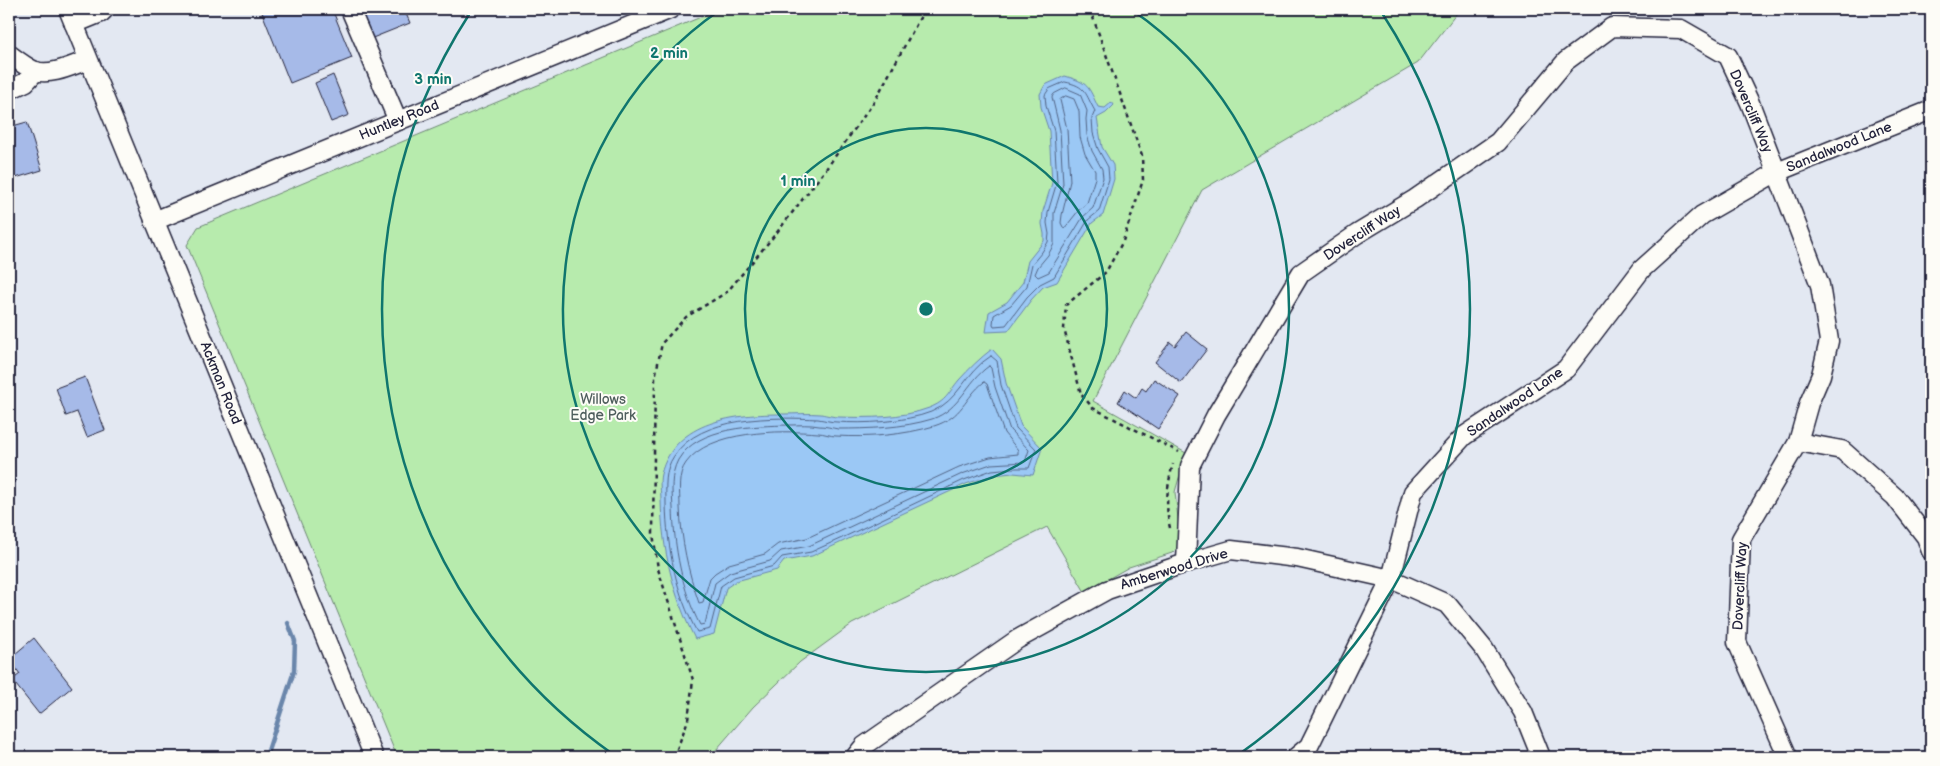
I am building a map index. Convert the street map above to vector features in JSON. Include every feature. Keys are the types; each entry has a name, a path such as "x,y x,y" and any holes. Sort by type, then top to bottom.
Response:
{"street":[{"path":"71,16 101,13 105,9"},
{"path":"350,9 398,121"},
{"name":"Huntley Road","path":"154,221 671,9"},
{"name":"Ackman Road","path":"71,16 374,757"},
{"name":"Dovercliff Way","path":"1186,563 1190,466 1216,414 1301,273 1357,234 1415,199 1498,142 1566,61 1612,27 1681,30 1728,56 1750,102 1820,285 1829,341 1822,375 1808,403 1798,442 1741,539 1737,642 1788,757"},
{"path":"9,54 36,71 52,72 88,60"},
{"path":"9,90 26,82 36,71"},
{"name":"Sandalwood Lane","path":"1296,757 1309,746 1391,579 1413,492 1464,436 1566,369 1642,269 1702,215 1776,172 1931,110"},
{"path":"1798,442 1842,450 1895,497 1926,537 1931,551"},
{"name":"Amberwood Drive","path":"855,757 864,746 1018,638 1107,590 1231,550 1297,558 1391,579 1447,604 1484,649 1523,712 1541,757"}],"path":[{"path":"674,757 688,720 693,680 658,568 653,532 655,378 662,343 686,317 727,292 778,231 874,102 926,9"},
{"path":"1090,9 1142,156 1143,180 1123,241 1106,272 1066,305 1064,328 1081,394 1093,408 1194,460"}],"green space":[{"name":"Willows Edge Park","path":"720,9 1460,9 1418,63 1202,190 1093,401 1186,453 1175,492 1180,536 1177,548 1172,553 1129,567 1085,592 1047,527 852,624 800,662 753,707 710,757 397,757 187,245 198,227"}],"water":[{"path":"1065,76 1087,86 1098,107 1105,108 1112,102 1114,105 1097,118 1102,147 1113,165 1114,179 1103,215 1092,223 1057,282 1043,287 1008,331 986,332 989,312 1007,302 1023,282 1028,261 1044,241 1043,211 1052,183 1049,131 1041,107 1040,94 1045,85"},
{"path":"992,349 1001,359 1006,383 1021,426 1042,448 1033,475 1013,473 993,475 966,484 812,556 784,561 777,570 736,581 726,588 714,634 695,639 687,623 670,572 662,518 661,474 668,456 679,442 693,431 710,424 746,416 821,414 837,417 873,417 897,416 919,411 929,408 944,399 959,380"}],"building":[{"path":"332,9 352,58 290,83 261,10"},
{"path":"358,9 404,9 410,23 370,39"},
{"path":"333,75 349,115 331,122 315,83"},
{"path":"27,122 42,170 9,180 9,127"},
{"path":"1186,332 1207,349 1181,383 1155,362 1170,342 1175,346"},
{"path":"85,377 105,430 87,437 77,412 66,416 56,388"},
{"path":"1154,379 1180,396 1158,429 1118,402 1125,390 1136,398 1142,388 1146,391"},
{"path":"9,468 15,482 9,485"},
{"path":"34,638 72,687 39,714 12,680 20,674 9,659"}],"waterway":[{"path":"266,757 294,671 295,641 288,623"}]}
